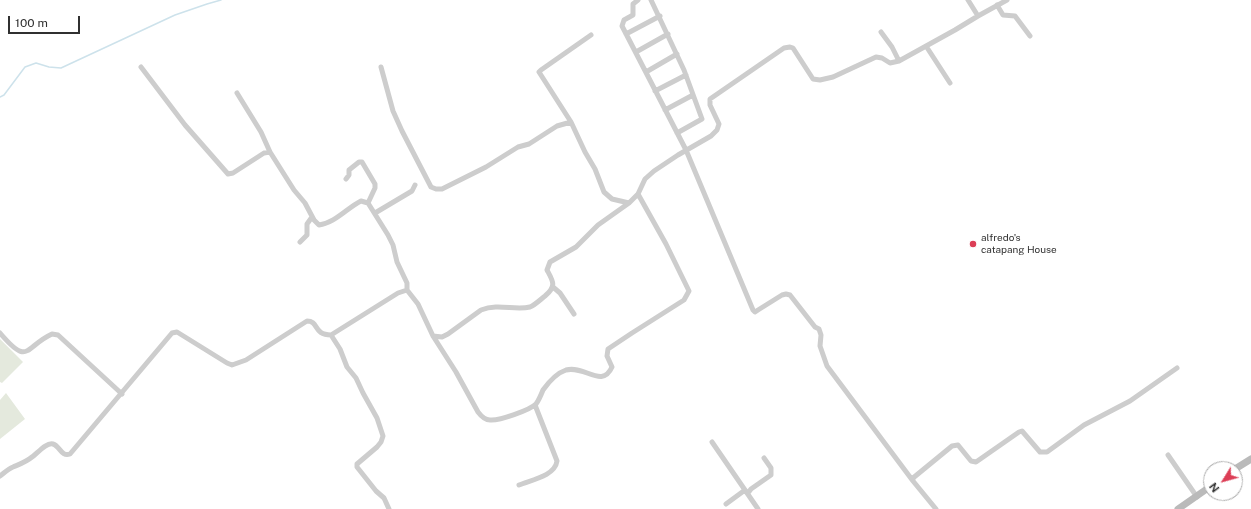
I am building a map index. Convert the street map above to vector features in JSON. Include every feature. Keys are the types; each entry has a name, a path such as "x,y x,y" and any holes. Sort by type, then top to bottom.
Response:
{"street":[{"path":"638,0 634,4 633,15 624,20 622,26 686,150 753,310 755,312 782,295 790,295 815,327 819,329 821,335 820,346 827,366 913,482 936,509"},
{"path":"651,0 677,54 702,119 677,133"},
{"path":"968,0 978,16"},
{"path":"433,336 442,337 448,334 481,310 500,306 530,307 548,294 553,287 553,281 547,270 550,262 576,247 598,225 629,203 638,194 641,186 649,174 663,164 711,136 717,130 719,124 710,105 710,99 787,47 793,48 813,79 816,80 833,77 876,58 882,58 890,63 899,61 1007,0"},
{"path":"997,5 1003,15 1015,16 1030,36"},
{"path":"626,34 660,16"},
{"path":"881,32 892,47 899,61"},
{"path":"636,52 668,34"},
{"path":"591,35 540,72 571,122 584,152 595,169 604,192 612,199 629,203"},
{"path":"926,46 950,83"},
{"path":"646,72 677,54"},
{"path":"141,67 184,125 225,173 233,174 264,153 270,152"},
{"path":"381,67 396,119 429,184 431,187 436,189 442,189 449,186 486,167 518,147 529,144 557,126 571,122"},
{"path":"655,91 686,75"},
{"path":"236,93 261,132 270,152 290,184 305,203 314,220 320,225 361,201 368,202 393,245 397,262 407,283 407,290 418,304 433,336 456,372 478,412 483,418 489,420 504,418 535,405 550,381 563,371 584,371 597,377 606,376 609,374 612,367 607,356 608,349 688,296 690,292 688,287 638,194"},
{"path":"665,110 693,95"},
{"path":"346,179 349,175 349,170 359,162 362,162 375,184 375,188 368,202"},
{"path":"375,213 412,192 415,185"},
{"path":"300,242 307,235 307,224 312,217"},
{"path":"553,287 560,293 574,314"},
{"path":"0,476 8,470 28,461 50,444 54,445 63,454 70,454 122,394 170,335 175,332 232,365 246,360 307,321 314,324 320,333 324,335 331,335 398,293 407,290"},
{"path":"0,333 10,345 23,352 32,348 52,334 58,335 122,394"},
{"path":"331,335 340,349 347,367 356,378 362,393 377,418 382,436 381,442 358,464 357,467 376,491 384,498 389,509"},
{"path":"913,482 913,478 915,476 955,445 958,445 971,461 976,462 1022,431 1040,452 1047,452 1084,425 1130,402 1178,368"},
{"path":"519,484 535,479 552,471 556,466 557,461 535,405"},
{"path":"712,442 758,509"},
{"path":"1168,455 1197,496"},
{"path":"726,504 771,475 771,468 764,458"},
{"path":"1178,509 1203,492"}],"shaded area":[{"path":"0,339 23,362 2,383 0,382"},
{"path":"6,393 25,419 0,439 0,400"}],"waterway":[{"path":"0,97 4,95 25,67 36,63 49,67 61,68 175,15 221,0"}],"place":[{"name":"alfredo's catapang House","path":"973,244"}]}
